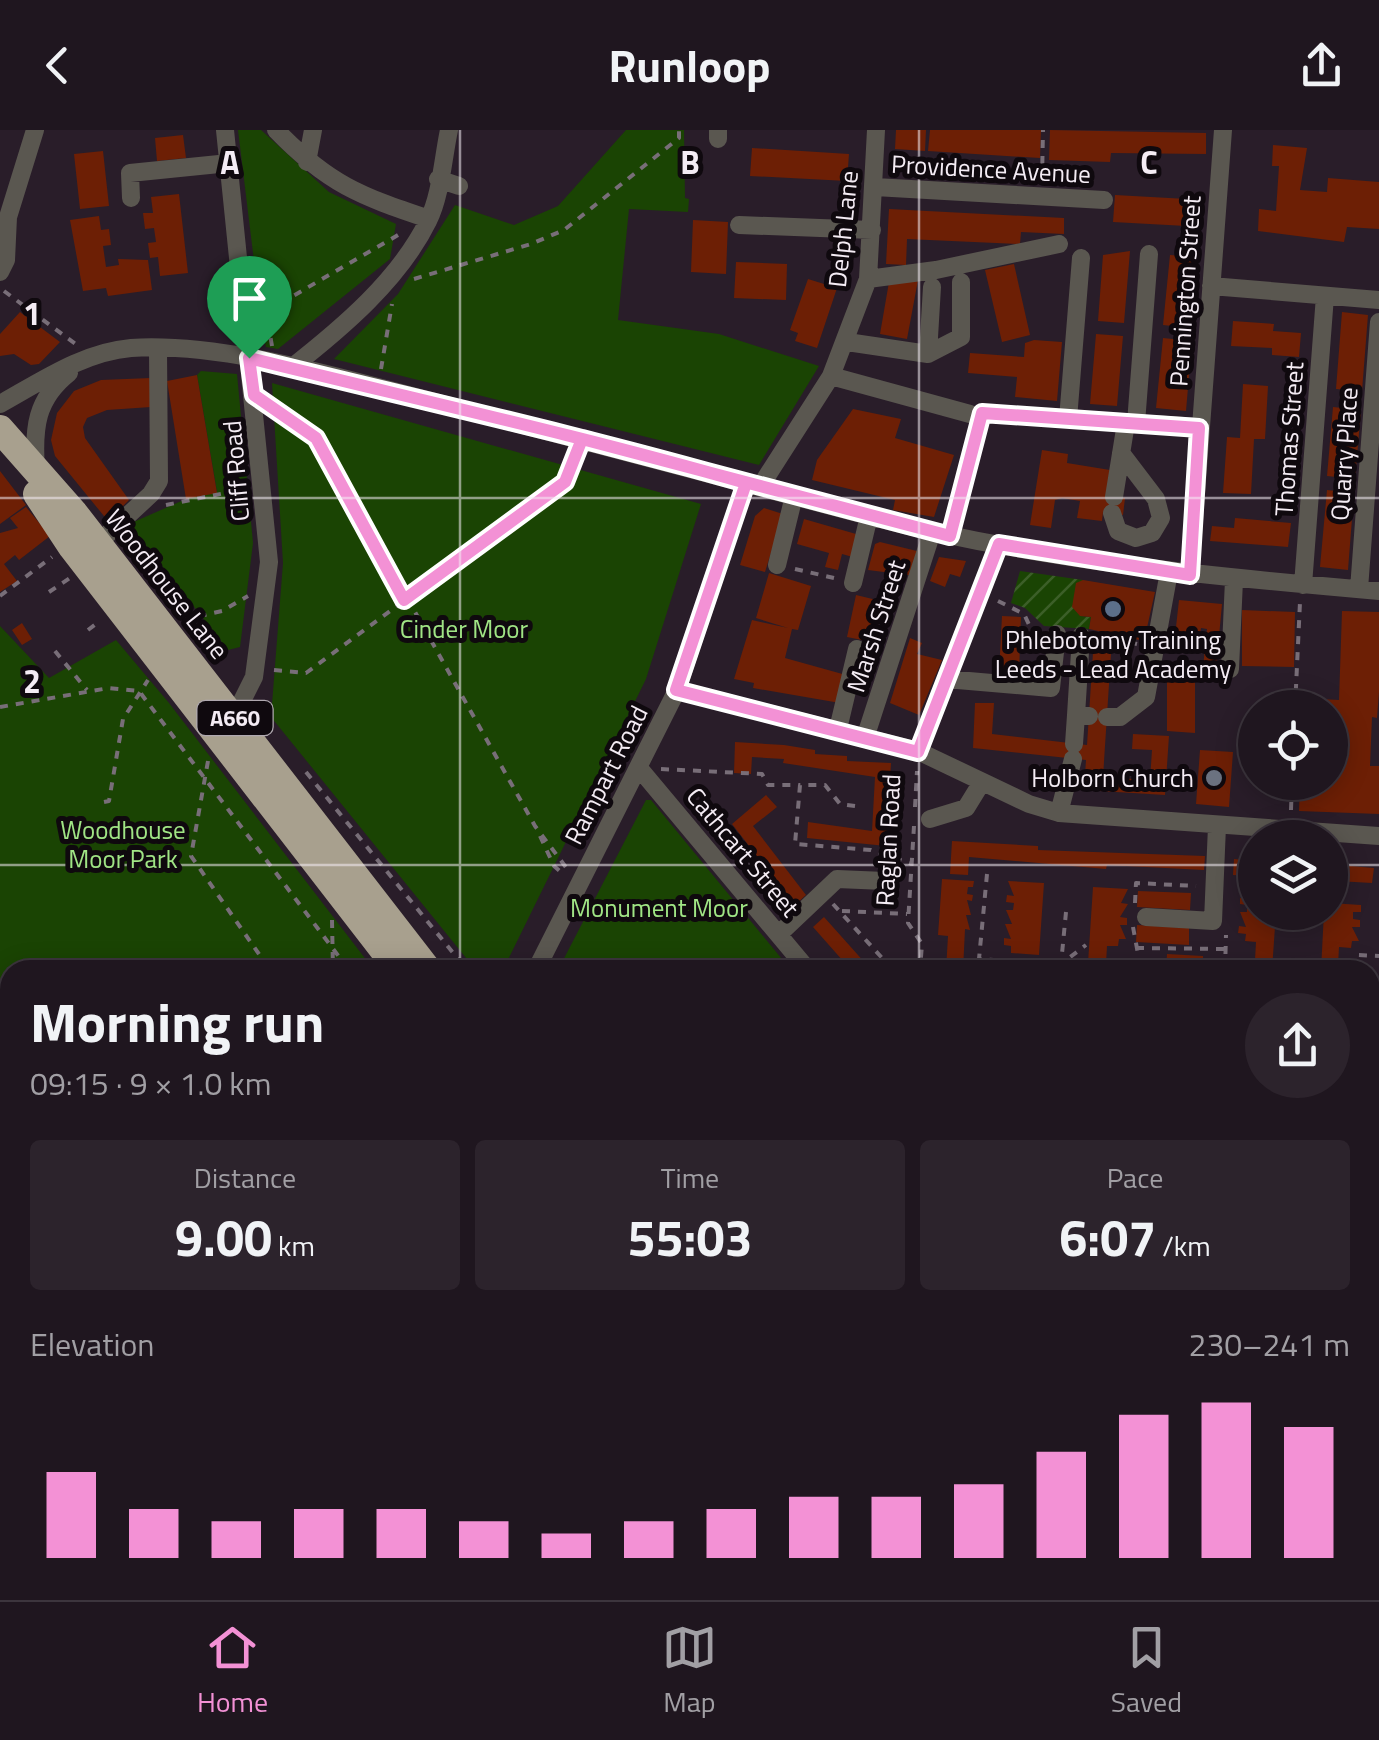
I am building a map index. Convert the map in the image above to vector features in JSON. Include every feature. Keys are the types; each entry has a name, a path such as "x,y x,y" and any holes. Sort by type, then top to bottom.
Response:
{"highway":[{"name":"Woodhouse Lane","path":"0,429 36,470 161,663 227,728 420,960"},
{"name":"Woodhouse Lane","path":"0,451 161,625 227,728 392,960"}],"street":[{"path":"0,272 6,260 8,217 35,130"},
{"name":"Cliff Road","path":"224,130 249,358 261,400 269,562 255,668 227,728"},
{"path":"276,130 307,162 344,189 430,220"},
{"path":"307,162 313,130"},
{"path":"283,366 344,328 430,220 449,130"},
{"name":"Delph Lane","path":"753,485 831,376 847,342 868,279 876,130"},
{"name":"Pennington Street","path":"1190,575 1211,286 1206,213 1223,130"},
{"path":"132,198 130,173 229,163"},
{"path":"438,179 458,186"},
{"name":"Providence Avenue","path":"875,187 1104,200"},
{"path":"738,225 872,230"},
{"path":"868,279 936,270 1059,244"},
{"path":"1121,454 1156,498 1161,518 1152,533 1136,538 1118,530 1113,505 1121,454 1131,423 1149,254"},
{"path":"1068,419 1081,258"},
{"path":"847,342 928,354 961,337 961,282"},
{"path":"1211,286 1379,300"},
{"path":"928,354 932,287"},
{"name":"Thomas Street","path":"1302,585 1325,296"},
{"name":"Quarry Place","path":"1359,589 1379,322"},
{"path":"0,404 90,358 132,348 249,358 582,439 941,534 1190,575 1302,585 1323,594 1359,589 1379,591"},
{"path":"83,544 136,506 159,481 158,350"},
{"path":"36,470 34,432 42,401 90,358"},
{"path":"831,376 976,414 1199,428"},
{"name":"Rampart Road","path":"541,960 676,690 753,485"},
{"path":"778,565 794,496"},
{"path":"853,583 869,516"},
{"name":"Marsh Street","path":"866,736 941,534"},
{"name":"Raglan Road","path":"918,752 999,544"},
{"path":"1091,716 1120,717 1146,696 1169,572"},
{"path":"1230,669 1234,580"},
{"path":"946,679 1051,688 1056,634"},
{"path":"1059,812 1074,751 1091,716 1081,636"},
{"path":"838,729 857,649"},
{"path":"676,690 918,752 1029,804 1059,812 1238,827"},
{"name":"Cathcart Street","path":"639,768 800,960"},
{"path":"930,819 966,808 982,782"},
{"path":"1146,917 1213,921 1217,826"},
{"path":"1348,834 1379,836"},
{"path":"779,934 837,879 885,881"}],"path":[{"path":"412,280 564,230 679,138 679,130"},
{"path":"1041,197 1042,130"},
{"path":"430,220 366,250 311,289 274,306 268,323 283,366 261,400 316,438 554,866 578,887"},
{"path":"0,288 90,358"},
{"path":"380,373 392,302"},
{"path":"941,534 976,414"},
{"path":"255,668 306,674 565,482 582,439"},
{"path":"136,506 263,486"},
{"path":"0,596 83,544"},
{"path":"778,565 853,583"},
{"path":"1297,690 1302,585"},
{"path":"161,625 222,611 251,594"},
{"path":"55,652 88,691"},
{"path":"104,802 110,801 123,720 161,663"},
{"path":"0,707 88,691 139,691"},
{"path":"139,691 341,960"},
{"path":"227,728 202,775 190,856 263,960"},
{"name":"Raglan Road","path":"918,752 908,923 922,944 921,960"},
{"path":"297,760 459,960"},
{"path":"639,768 762,774 768,785 825,785 840,804 855,806"},
{"path":"800,785 795,844 871,850 912,864"},
{"path":"979,960 987,874"},
{"path":"823,893 884,960"},
{"path":"842,911 909,914"},
{"path":"1061,960 1066,912"},
{"path":"332,918 333,960"},
{"path":"1213,921 1226,923 1226,960"},
{"path":"1067,960 1086,945"},
{"path":"1136,948 1227,949"},
{"path":"1076,954 1076,960"},
{"path":"1358,960 1358,955 1379,956"}],"green space":[{"path":"238,130 261,130 329,192 396,224 390,259 278,349 266,347 263,335"},
{"path":"626,130 684,130 685,198 689,199 688,212 629,209 618,320 719,334 819,366 759,465 334,359 398,294 455,205 514,225 558,206"},
{"path":"201,371 237,374 253,543 240,647 228,650 129,524 186,499 217,492 197,375"},
{"name":"Cinder Moor","path":"272,383 701,504 646,679 508,960 468,960 271,717 283,563"},
{"path":"1020,571 1083,580 1080,616 1091,617 1089,629 1044,626 1025,608 1011,603"},
{"name":"Woodhouse Moor Park","path":"0,626 49,678 116,640 366,960 0,960"},
{"name":"Monument Moor","path":"646,800 651,800 783,960 563,960"}],"building":[{"path":"896,130 926,130 925,151 895,149"},
{"path":"930,130 1041,130 1040,158 928,151"},
{"path":"1050,130 1206,133 1206,154 1111,153 1110,162 1049,160"},
{"path":"183,135 186,158 157,161 155,138"},
{"path":"1273,145 1307,148 1300,190 1327,192 1328,178 1379,182 1379,229 1347,227 1344,242 1258,231 1259,209 1276,211 1279,166 1272,166"},
{"path":"752,148 849,154 847,181 750,176"},
{"path":"103,151 109,206 80,209 74,154"},
{"path":"179,194 188,273 160,276 158,257 150,258 148,243 156,242 154,228 145,229 143,213 153,213 151,197"},
{"path":"1115,195 1187,199 1186,226 1113,222"},
{"path":"889,209 1064,218 1064,234 1021,232 1020,244 907,239 906,265 886,264"},
{"path":"99,216 101,230 109,229 111,245 103,246 106,267 119,265 118,259 148,260 152,290 108,296 106,288 83,291 70,220"},
{"path":"693,220 728,222 726,274 691,272"},
{"path":"1130,251 1124,323 1098,321 1103,255"},
{"path":"1170,255 1197,257 1191,328 1163,325"},
{"path":"736,262 787,264 786,300 734,298"},
{"path":"1014,264 1030,335 1002,342 985,270"},
{"path":"808,279 837,288 817,348 795,341 798,333 790,330"},
{"path":"918,280 907,339 880,334 889,282"},
{"path":"20,312 60,342 39,364 31,365 14,354 0,356 0,334"},
{"path":"1342,312 1368,315 1362,391 1336,389"},
{"path":"1233,321 1274,324 1273,331 1301,333 1299,357 1272,355 1272,348 1231,346"},
{"path":"1096,334 1123,336 1117,406 1090,404"},
{"path":"1163,338 1192,341 1186,411 1156,408"},
{"path":"1062,342 1057,401 1015,397 1017,377 968,373 970,353 1024,357 1025,343"},
{"path":"197,375 217,493 186,499 167,381"},
{"path":"151,378 151,407 107,410 87,418 83,427 85,438 129,500 108,521 55,456 51,440 57,413 74,391 101,380"},
{"path":"1243,384 1268,386 1265,439 1254,439 1251,494 1223,493 1227,437 1240,438"},
{"path":"1333,407 1361,410 1355,479 1327,476"},
{"path":"853,409 901,419 895,438 954,455 934,517 893,510 895,500 812,480 817,460"},
{"path":"1042,450 1068,454 1067,463 1110,470 1106,495 1125,498 1123,515 1103,512 1102,521 1077,518 1080,501 1062,498 1055,500 1051,528 1030,525"},
{"path":"0,471 26,505 0,524"},
{"path":"1327,490 1354,493 1348,570 1320,567"},
{"path":"26,507 50,536 19,560 15,555 4,564 17,581 0,592 0,533 18,528 10,518"},
{"path":"764,508 783,514 765,572 740,565 755,516"},
{"path":"1235,518 1291,523 1288,547 1210,541 1212,526 1234,528"},
{"path":"804,519 863,536 856,558 842,554 838,570 825,567 829,553 797,544"},
{"path":"875,544 921,552 915,576 868,570"},
{"path":"939,557 966,561 960,577 950,574 945,587 930,581"},
{"path":"769,573 811,586 798,630 792,629 785,658 846,675 840,703 753,688 754,683 734,679 752,620 788,628 756,618"},
{"name":"Phlebotomy Training Leeds - Lead Academy","path":"1083,580 1155,592 1144,641 1089,629 1091,617 1080,616 1072,607 1076,583"},
{"path":"856,595 881,601 872,642 847,637"},
{"path":"1179,600 1222,604 1216,669 1203,667 1207,629 1201,628 1199,639 1175,636"},
{"path":"1242,610 1295,612 1294,667 1242,666"},
{"path":"1342,611 1379,612 1379,692 1377,718 1372,717 1370,766 1379,766 1379,814 1299,811 1299,800 1348,800 1348,690 1339,690"},
{"path":"1002,616 1021,617 1019,673 999,672"},
{"path":"22,623 32,639 22,645 12,630"},
{"path":"1094,637 1112,638 1103,777 1150,780 1152,750 1132,749 1133,734 1169,736 1165,795 1084,790 1086,760 973,748 975,703 994,703 992,734 1087,745"},
{"path":"910,638 922,643 917,654 942,660 919,715 890,703"},
{"path":"1167,672 1195,674 1195,733 1167,731"},
{"path":"735,742 815,750 815,754 847,756 847,761 891,763 886,846 807,838 808,822 872,831 875,777 783,763 784,759 752,757 751,774 734,773"},
{"name":"Holborn Church","path":"1200,750 1233,752 1229,807 1196,804"},
{"path":"766,795 777,807 753,826 806,895 795,905 732,824"},
{"path":"952,841 1038,846 1038,850 1205,856 1204,870 1107,865 1106,869 969,857 968,875 950,874"},
{"path":"1234,859 1238,859 1238,875 1233,875"},
{"path":"1348,866 1374,868 1372,883 1348,882"},
{"path":"942,879 974,881 967,894 973,895 972,901 967,900 971,915 966,915 970,930 965,929 963,960 947,960 948,936 938,935"},
{"path":"1008,881 1044,883 1039,955 1011,953 1011,946 1004,945 1004,938 1011,939 1005,924 1012,924 1006,910 1013,910 1014,903 1006,902 1007,895 1014,896"},
{"path":"1093,887 1128,889 1121,903 1128,904 1120,917 1127,918 1127,925 1120,925 1126,939 1119,939 1118,946 1107,946 1106,960 1088,960"},
{"path":"1138,891 1191,893 1190,910 1137,907"},
{"path":"1348,904 1361,905 1361,912 1353,912 1360,927 1352,927 1359,941 1352,941 1351,948 1339,947 1338,960 1322,960 1323,930 1348,930"},
{"path":"824,917 862,960 842,960 813,927"},
{"path":"1137,925 1189,928 1189,945 1136,942"},
{"path":"1275,930 1273,960 1255,960 1256,942 1245,941 1246,934 1238,933"},
{"path":"1167,954 1203,956 1203,960 1167,960"}],"place":[{"name":"Phlebotomy Training Leeds - Lead Academy","path":"1113,609"},
{"name":"Holborn Church","path":"1214,778"}],"route":[{"path":"249,358 254,395 316,438 404,600 565,482 582,439 950,536 982,413 1199,428 1190,575 999,544 918,752 676,690 746,483 582,439 369,385 249,358"}]}
